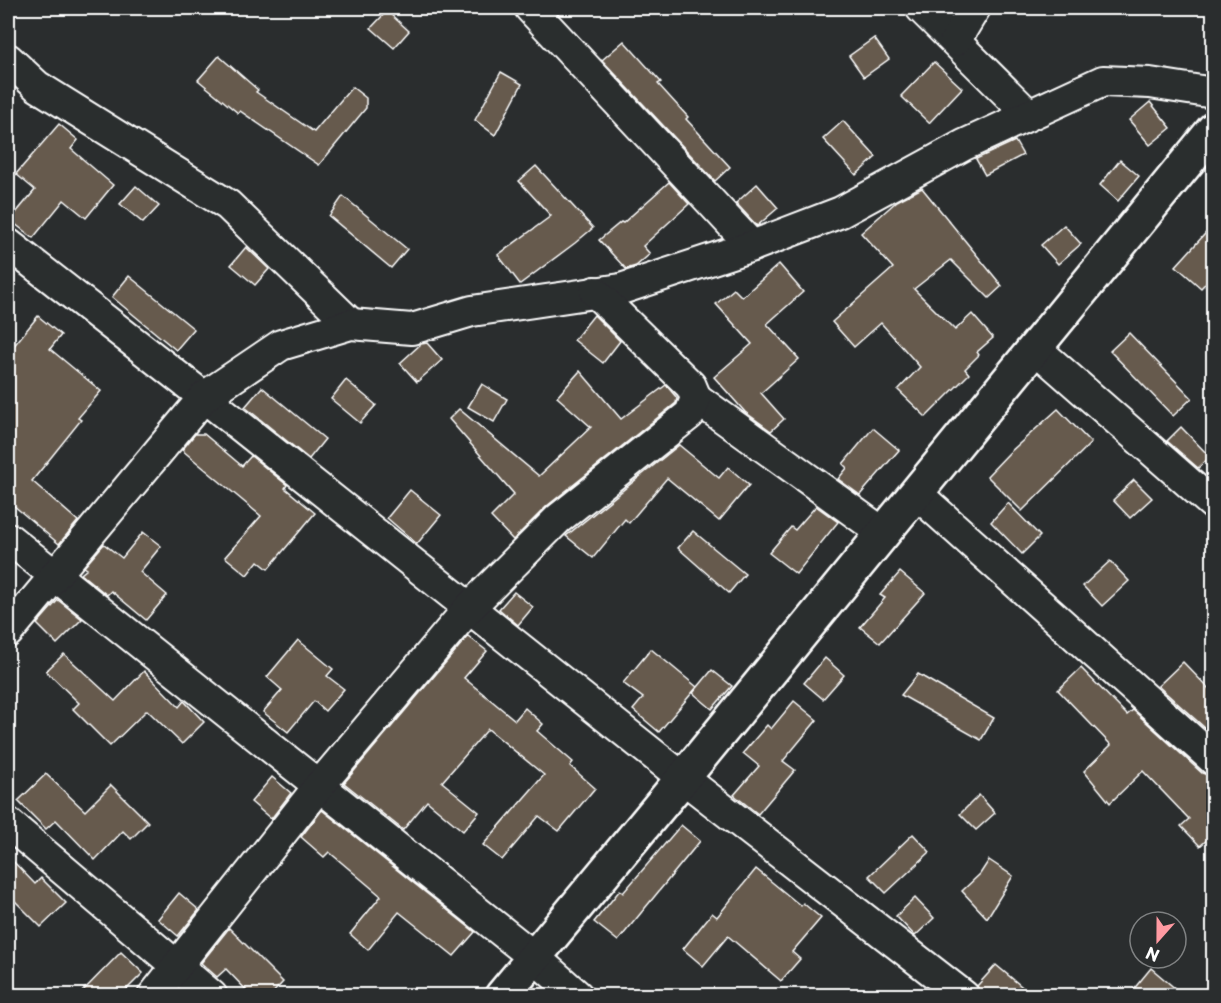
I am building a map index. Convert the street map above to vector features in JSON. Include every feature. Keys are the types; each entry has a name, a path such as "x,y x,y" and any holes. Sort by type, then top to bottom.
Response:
{"street":[{"path":"530,8 752,246"},
{"path":"921,8 1029,115"},
{"path":"955,41 975,8"},
{"path":"8,59 37,86 228,205 351,324"},
{"path":"8,632 204,397 281,345 351,324 412,329 472,311 621,289 752,246 841,212 964,145 1103,81 1150,83 1214,93"},
{"path":"502,996 1214,129"},
{"path":"8,244 683,778 964,996"},
{"path":"595,292 686,380 696,398 883,533"},
{"path":"1035,348 1214,505"},
{"path":"153,996 319,786 469,608 558,519 690,414 696,398"},
{"path":"916,493 1214,760"},
{"path":"8,538 534,957 578,996"},
{"path":"8,823 212,996"}],"building":[{"path":"387,11 409,31 394,48 371,28"},
{"path":"874,38 889,59 864,77 849,56"},
{"path":"624,41 661,82 658,84 688,117 686,119 730,167 715,181 602,60"},
{"path":"219,56 258,90 256,92 314,132 352,87 366,98 366,108 319,165 240,111 238,113 198,80"},
{"path":"934,62 962,88 929,123 901,96"},
{"path":"501,72 522,84 495,135 475,120"},
{"path":"1150,102 1171,128 1150,145 1129,120"},
{"path":"843,121 876,157 856,175 823,139"},
{"path":"59,124 78,140 71,149 113,185 86,218 64,200 33,238 10,220 35,190 16,174"},
{"path":"1015,141 1023,155 985,175 976,159"},
{"path":"1120,160 1139,176 1118,201 1100,185"},
{"path":"536,166 593,228 520,284 498,255 551,216 519,181"},
{"path":"669,182 689,204 643,246 650,254 636,266 626,269 599,240 621,222 623,223"},
{"path":"757,184 778,208 757,226 736,203"},
{"path":"136,186 159,206 143,223 120,204"},
{"path":"922,188 1002,286 989,298 951,260 914,289 955,330 972,314 993,338 977,352 979,355 965,369 969,374 926,417 898,390 920,367 881,323 854,347 832,322 893,268 861,233 897,201"},
{"path":"343,196 407,249 391,268 329,216"},
{"path":"1214,224 1214,274 1201,288 1176,266"},
{"path":"1064,225 1081,244 1058,264 1041,245"},
{"path":"246,247 269,269 255,285 231,265"},
{"path":"779,264 803,292 767,324 799,359 761,393 784,419 771,431 745,412 714,377 752,344 716,304 734,289 742,297"},
{"path":"129,276 194,329 176,350 112,297"},
{"path":"594,315 620,341 603,363 574,340"},
{"path":"38,316 61,335 50,349 101,391 78,418 81,420 32,481 78,521 59,544 13,505 8,512 8,353"},
{"path":"1129,333 1192,398 1173,416 1110,351"},
{"path":"427,343 442,360 417,382 400,363 421,344"},
{"path":"580,371 621,419 666,385 677,398 676,403 547,506 513,540 491,517 514,494 449,419 459,409 539,476 591,427 557,397"},
{"path":"346,380 376,405 360,423 331,399"},
{"path":"482,384 507,399 494,422 468,407"},
{"path":"262,387 325,439 309,459 245,407"},
{"path":"1058,409 1091,443 1022,511 987,476"},
{"path":"1181,427 1210,457 1198,468 1167,441"},
{"path":"873,428 899,450 860,495 838,479 847,468 843,464"},
{"path":"195,434 204,434 242,466 251,456 287,485 285,488 315,513 268,569 258,561 247,575 225,557 261,516 182,450"},
{"path":"679,445 719,478 728,467 749,485 719,521 667,478 629,523 625,519 593,558 566,536"},
{"path":"1134,480 1152,498 1130,518 1113,500"},
{"path":"410,490 441,515 417,544 387,518"},
{"path":"1008,503 1040,536 1022,554 991,522"},
{"path":"816,506 838,522 796,574 769,553 791,527 795,530"},
{"path":"693,531 745,574 729,593 678,548"},
{"path":"143,532 161,546 140,572 167,595 146,620 111,591 107,595 81,574 87,569 84,567 104,544 122,558"},
{"path":"1110,561 1129,581 1102,606 1083,586"},
{"path":"900,572 925,593 880,643 860,627 885,598 880,595"},
{"path":"514,592 533,607 518,625 499,609"},
{"path":"58,600 82,619 57,644 37,624"},
{"path":"468,636 487,651 464,678 515,720 525,708 543,724 537,731 573,762 570,766 595,788 559,831 539,816 502,860 483,845 544,775 488,729 442,782 479,812 463,831 427,801 403,830 344,783"},
{"path":"298,640 333,669 327,676 344,689 325,711 314,701 288,732 263,712 282,690 267,677"},
{"path":"651,649 697,687 659,732 633,710 643,698 623,683"},
{"path":"64,654 115,701 144,671 179,707 184,701 204,722 182,744 147,710 110,746 73,709 79,703 46,671"},
{"path":"825,658 844,675 823,699 804,683"},
{"path":"1183,662 1214,694 1214,736 1158,686"},
{"path":"1081,668 1127,715 1133,710 1202,773 1214,777 1214,844 1208,839 1200,846 1181,826 1189,819 1143,771 1110,803 1084,771 1111,745 1058,690"},
{"path":"712,670 732,686 712,709 693,693"},
{"path":"918,674 994,718 981,740 901,695"},
{"path":"794,701 817,720 783,761 795,770 758,814 734,795 759,766 743,753 767,725 771,729"},
{"path":"46,774 85,811 111,785 148,822 131,839 123,831 95,860 56,820 46,829 18,801"},
{"path":"272,777 291,793 271,819 251,802"},
{"path":"979,795 995,813 976,830 960,814"},
{"path":"322,810 475,932 454,956 399,912 368,950 350,934 381,896 329,852 324,857 301,837"},
{"path":"681,825 700,841 618,941 594,922 620,890 623,893"},
{"path":"913,834 930,852 886,893 869,876"},
{"path":"8,856 35,884 41,878 66,903 41,927 8,894"},
{"path":"989,860 1013,876 987,918 962,891 980,874"},
{"path":"756,869 801,906 803,903 821,918 792,952 800,959 781,981 728,936 703,966 683,949 712,913 717,917"},
{"path":"179,893 199,910 178,936 158,919"},
{"path":"915,898 934,918 915,936 896,916"},
{"path":"229,928 283,982 270,996 252,996 226,969 217,977 201,963"},
{"path":"121,952 143,973 120,996 78,996"},
{"path":"996,965 1033,996 981,996 977,986"},
{"path":"1149,970 1153,970 1184,996 1128,996"}]}
